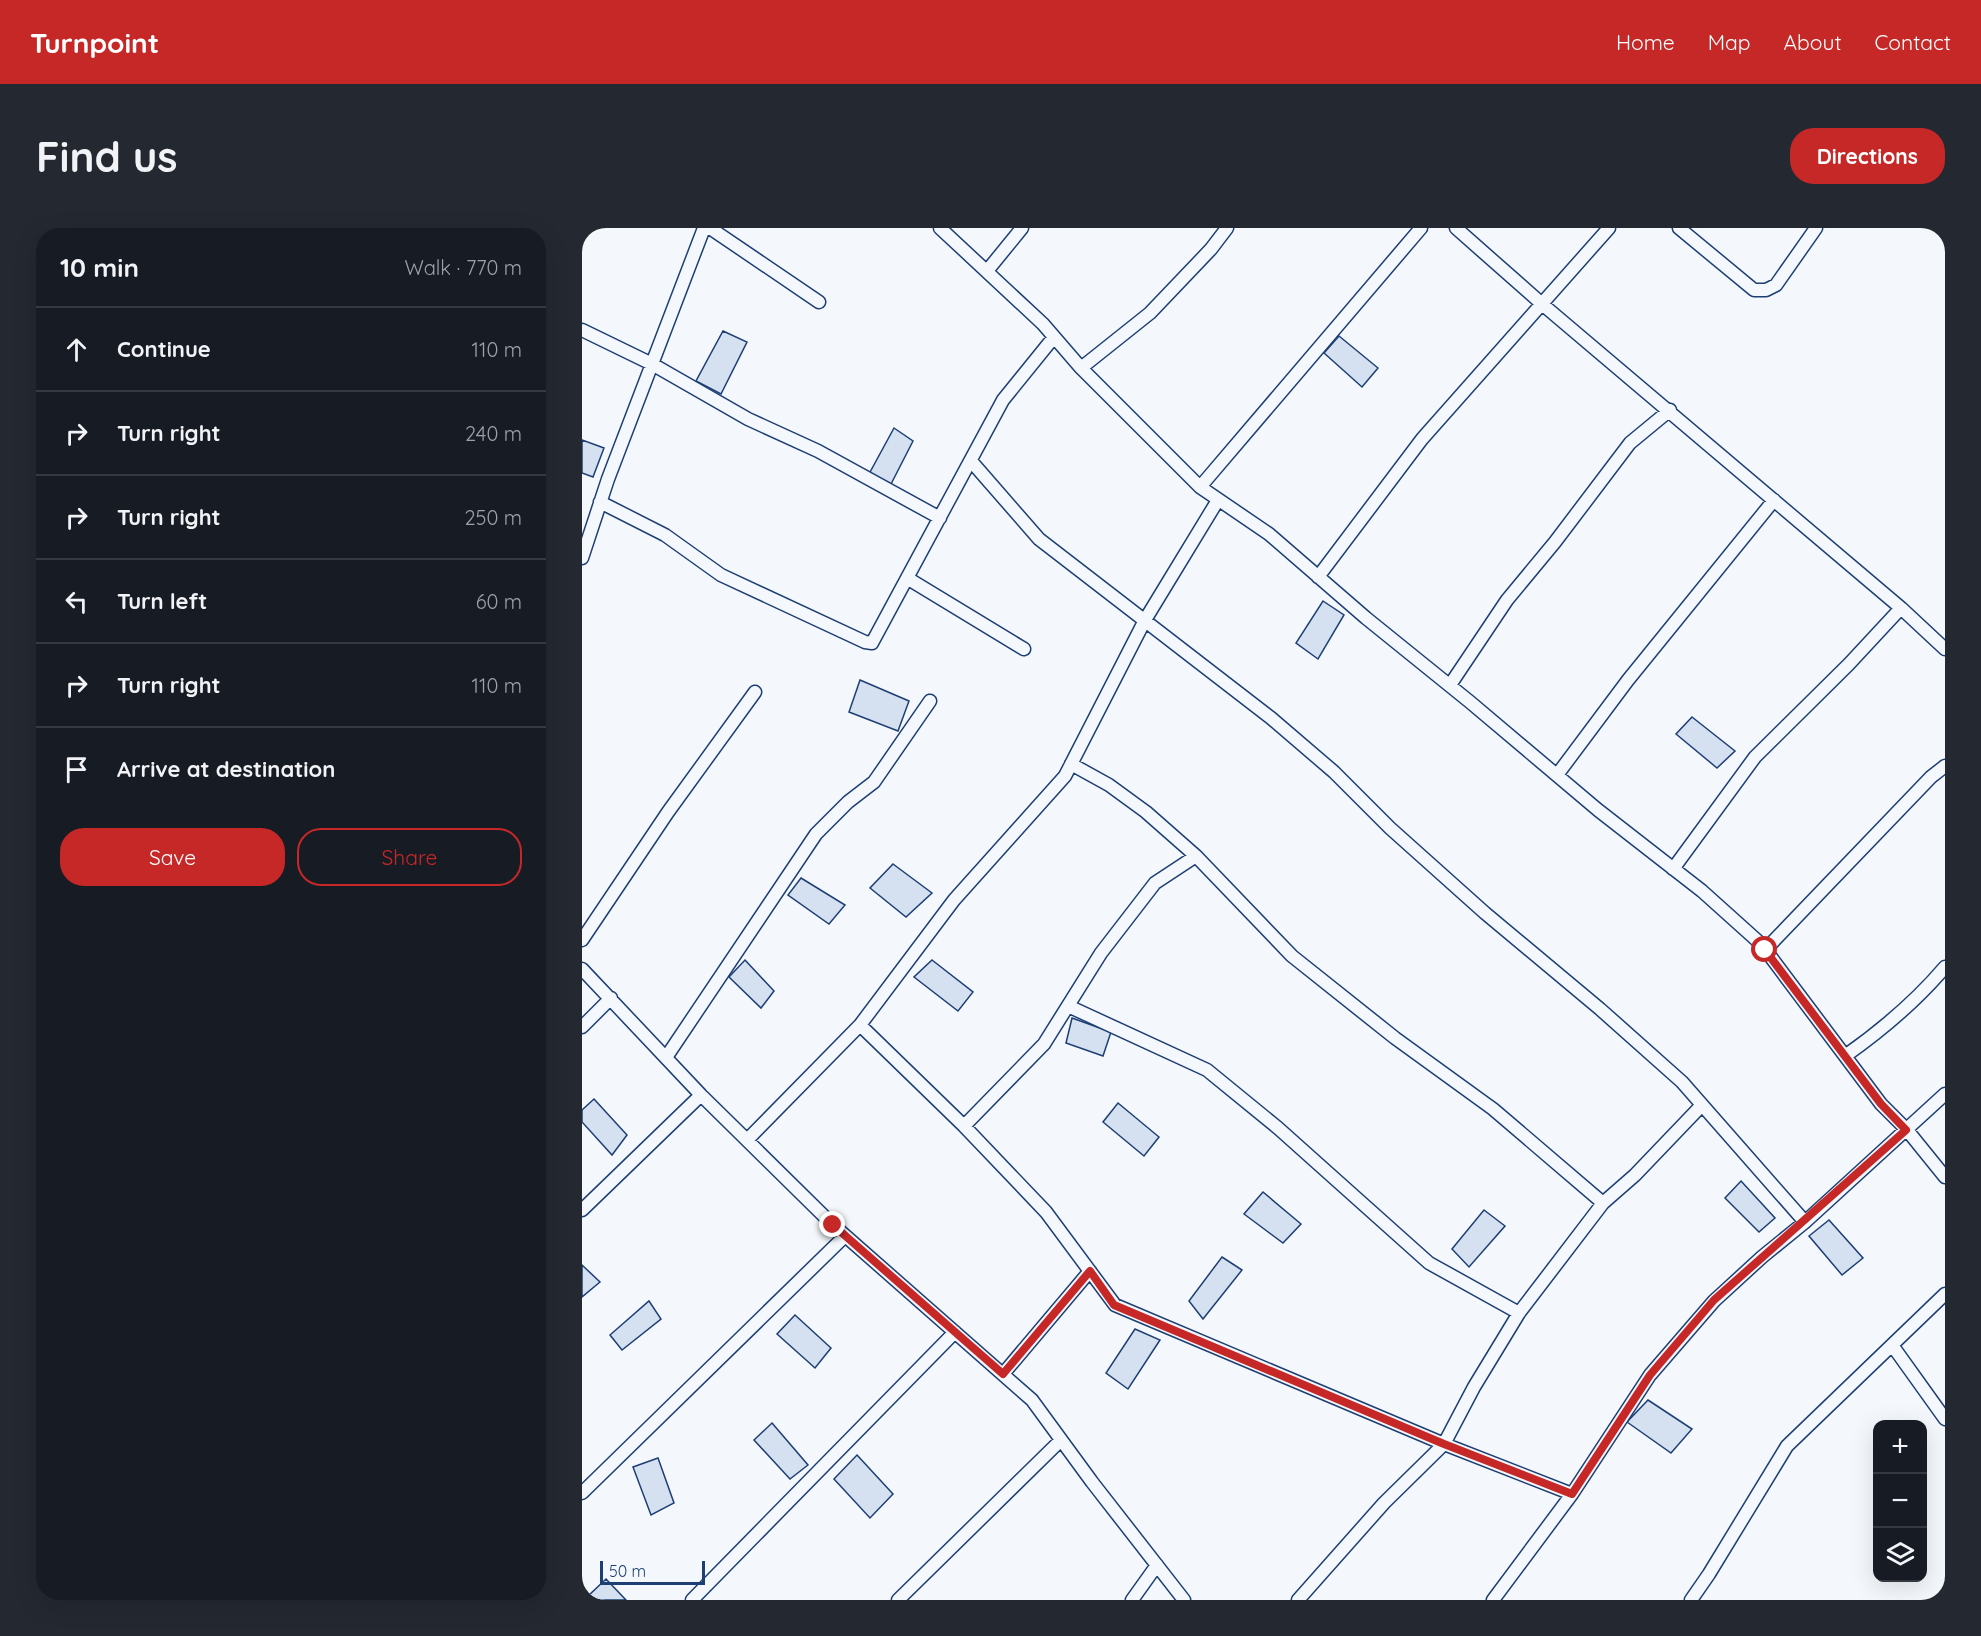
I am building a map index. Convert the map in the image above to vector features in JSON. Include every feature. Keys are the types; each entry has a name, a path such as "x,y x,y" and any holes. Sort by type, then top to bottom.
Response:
{"street":[{"path":"582,558 600,502 704,228"},
{"path":"710,228 819,302"},
{"path":"940,228 1043,324 1081,368 1200,487 1269,534 1366,618 1450,685 1598,810 1702,891 1765,950 1881,1104 1906,1130 1945,1178"},
{"path":"987,271 1023,228"},
{"path":"1081,368 1150,313 1211,249 1227,228"},
{"path":"1200,487 1421,228"},
{"path":"1456,228 1542,304 1670,410 1901,608 1945,649"},
{"path":"1318,577 1422,439 1609,228"},
{"path":"1679,228 1754,290 1766,290 1776,285 1816,228"},
{"path":"582,330 652,364 748,419 818,451 940,518"},
{"path":"600,502 664,535 721,575 865,642 872,643 1003,400 1054,337"},
{"path":"1450,685 1507,600 1555,542 1630,442 1670,410"},
{"path":"971,461 1040,539 1271,718 1334,772 1390,828 1485,913 1600,1009 1682,1082 1805,1222"},
{"path":"747,1140 860,1026 954,900 1065,776 1145,620 1218,500"},
{"path":"1557,775 1628,680 1774,500"},
{"path":"907,578 1024,649"},
{"path":"1673,869 1755,757 1849,664 1901,608"},
{"path":"582,940 668,812 755,692"},
{"path":"667,1056 816,834 848,802 874,782 930,701"},
{"path":"1071,764 1109,785 1146,812 1196,856 1292,956 1395,1038 1493,1109 1603,1203"},
{"path":"1765,950 1931,777 1945,766"},
{"path":"964,1126 1044,1044 1101,953 1155,883 1196,856"},
{"path":"1845,1056 1879,1032 1928,988 1945,967"},
{"path":"582,969 667,1056 701,1095 845,1236 1032,1400 1184,1600"},
{"path":"582,1027 611,998"},
{"path":"1068,1006 1207,1070 1278,1128 1429,1263 1520,1313"},
{"path":"860,1026 964,1126 1046,1212 1114,1305 1444,1444 1572,1494"},
{"path":"1493,1600 1572,1494 1650,1375 1714,1300 1805,1222 1945,1094"},
{"path":"582,1210 701,1095"},
{"path":"1298,1600 1384,1503 1444,1444 1474,1387 1520,1313 1603,1203 1635,1175 1702,1105"},
{"path":"582,1493 845,1236"},
{"path":"1003,1374 1090,1271"},
{"path":"1691,1600 1787,1446 1945,1294"},
{"path":"692,1600 955,1332"},
{"path":"1892,1345 1945,1419"},
{"path":"898,1600 1061,1440"},
{"path":"1132,1600 1157,1565"}],"building":[{"path":"723,331 747,342 721,394 696,381"},
{"path":"1339,336 1378,368 1362,387 1324,353"},
{"path":"894,428 913,441 889,488 869,474"},
{"path":"582,440 604,448 593,477 582,473"},
{"path":"1323,601 1344,615 1318,659 1296,643"},
{"path":"860,680 909,701 898,731 849,712"},
{"path":"1692,717 1735,751 1717,768 1676,734"},
{"path":"893,864 932,893 906,917 870,888"},
{"path":"801,878 845,905 829,924 788,895"},
{"path":"745,960 774,991 761,1008 729,977"},
{"path":"932,960 973,992 958,1011 914,977"},
{"path":"1072,1018 1111,1032 1103,1056 1066,1043"},
{"path":"594,1099 627,1135 612,1155 582,1122 582,1110"},
{"path":"1118,1103 1159,1137 1144,1156 1103,1122"},
{"path":"1741,1181 1775,1218 1759,1232 1725,1198"},
{"path":"1263,1192 1301,1224 1283,1243 1244,1214"},
{"path":"1484,1210 1505,1226 1469,1267 1452,1249"},
{"path":"1829,1220 1863,1258 1842,1275 1809,1236"},
{"path":"1222,1257 1242,1270 1203,1319 1189,1301"},
{"path":"582,1265 600,1282 582,1297"},
{"path":"649,1301 661,1319 622,1350 610,1335"},
{"path":"795,1315 831,1348 815,1368 777,1334"},
{"path":"1135,1329 1160,1340 1128,1389 1106,1373"},
{"path":"1648,1400 1692,1429 1671,1453 1627,1422"},
{"path":"772,1423 808,1465 790,1479 754,1440"},
{"path":"857,1455 893,1494 870,1518 834,1479"},
{"path":"658,1458 674,1503 651,1515 633,1467"},
{"path":"606,1579 626,1600 587,1600 586,1598"}],"route":[{"path":"833,1225 1003,1374 1090,1271 1114,1305 1444,1444 1572,1494 1650,1375 1714,1300 1805,1222 1906,1130 1881,1104 1765,950"}]}
